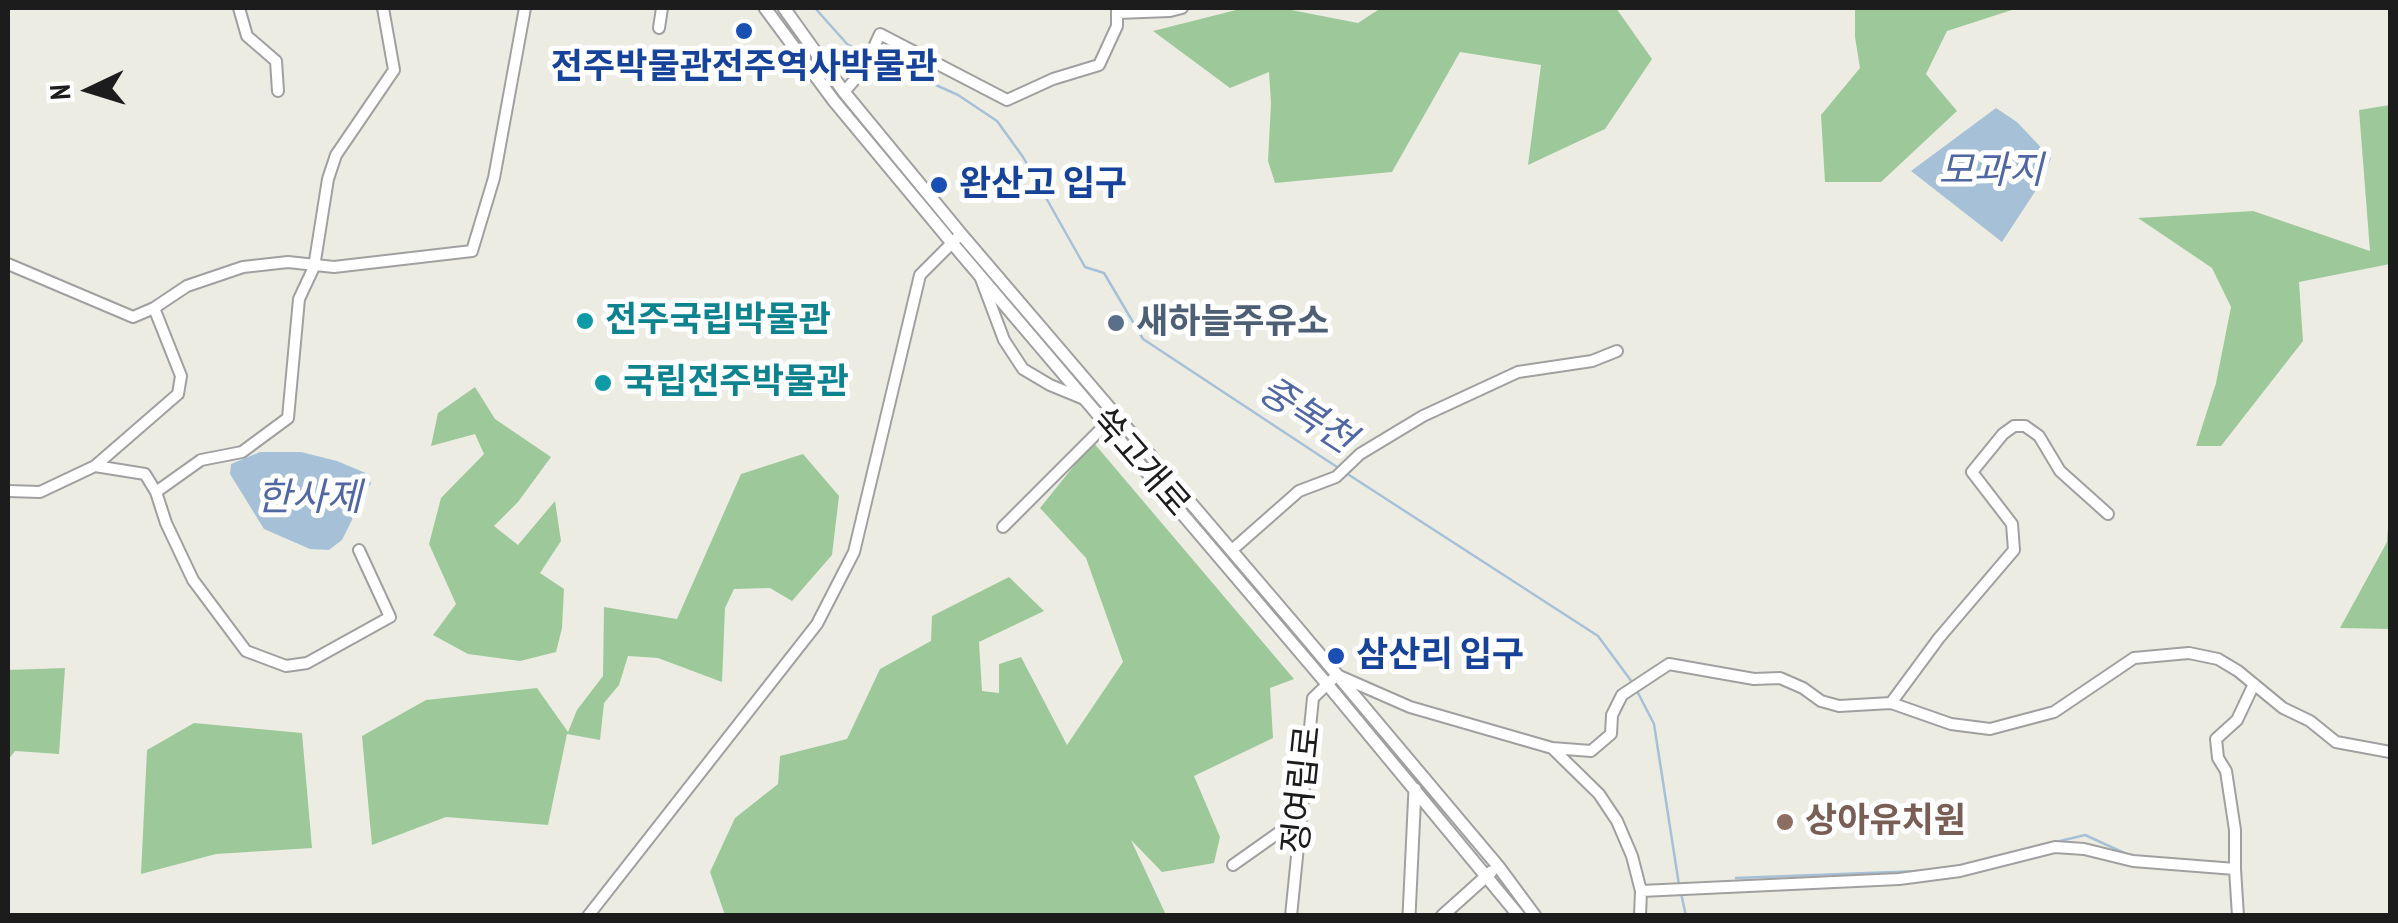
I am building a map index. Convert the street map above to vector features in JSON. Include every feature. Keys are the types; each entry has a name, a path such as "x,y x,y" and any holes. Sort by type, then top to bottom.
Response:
{"street":[{"path":"239,8 247,36 276,62 278,91"},
{"path":"156,492 201,460 242,452 288,418 299,299 314,267 328,179 336,155 394,70 383,8"},
{"path":"8,264 133,317 187,286 244,267 288,262 314,267 472,251 494,178 526,8"},
{"path":"659,28 662,8"},
{"name":"쑥고개로","path":"765,8 834,102 1232,550 1415,789 1535,916"},
{"name":"쑥고개로","path":"784,8 980,276 1493,870 1519,916"},
{"path":"844,92 864,69 880,34 1007,100 1053,79 1098,65 1117,26 1117,10 1170,12 1182,8"},
{"path":"589,915 817,624 854,552 920,274 956,239"},
{"path":"980,276 1004,340 1022,369 1084,399"},
{"path":"8,490 40,492 95,466 178,394 181,376 154,308"},
{"path":"1232,550 1299,491 1336,478 1354,460 1423,416 1518,372 1592,361 1617,351"},
{"path":"1003,527 1106,424"},
{"path":"1891,702 1938,638 2014,550 2012,524 1972,472 2003,434 2014,426 2025,426 2039,436 2060,471 2108,514"},
{"path":"95,466 145,474 193,580 246,652 286,666 307,663 390,617 358,550"},
{"path":"1332,679 1410,708 1552,748 1592,751 1611,734 1612,715 1622,695 1669,664 1754,679 1780,678 1821,701 1840,706 1891,702 1951,724 1990,729 2054,712 2134,658 2189,653 2218,660 2336,742 2390,752"},
{"name":"정여립로","path":"1291,916 1313,698 1332,679"},
{"path":"2238,916 2235,830 2226,771 2218,758 2216,738 2237,720 2254,684"},
{"path":"1552,748 1599,794 1617,821 1632,856 1640,891 1640,916"},
{"path":"1409,916 1415,789"},
{"path":"1233,865 1298,819"},
{"path":"1640,891 1899,879 1960,871 2054,847 2084,849 2133,861 2235,869"},
{"path":"1442,916 1493,870"}],"green space":[{"path":"1244,8 1281,8 1358,23 1381,8 1616,8 1652,59 1605,129 1528,165 1541,65 1460,52 1392,172 1275,183 1268,161 1269,72 1230,88 1153,31"},
{"path":"1855,8 2018,8 1947,31 1926,74 1957,111 1881,182 1825,182 1821,115 1860,68"},
{"path":"2390,105 2390,264 2299,282 2303,341 2221,446 2196,446 2216,383 2231,307 2212,268 2138,218 2253,211 2370,251 2359,110"},
{"path":"475,387 495,419 551,457 518,502 494,526 518,545 555,501 561,541 540,573 564,589 562,628 556,652 520,661 468,654 433,635 456,604 429,544 441,498 484,454 475,434 431,446 438,413"},
{"path":"1093,442 1294,679 1270,688 1273,738 1194,776 1220,837 1214,863 1162,872 1131,840 1166,915 725,915 710,872 735,818 778,784 780,756 847,739 880,669 931,641 932,616 1009,577 1044,611 979,642 982,691 999,693 999,664 1021,657 1067,745 1123,662 1086,558 1040,508"},
{"path":"803,454 839,496 832,555 792,601 770,588 734,589 725,608 722,682 658,658 628,656 619,685 604,703 600,740 567,734 548,825 446,817 372,845 362,736 426,700 537,688 568,732 577,710 603,676 604,607 677,619 741,474"},
{"path":"2390,495 2390,629 2340,628 2387,542"},
{"path":"65,668 59,754 15,751 8,760 8,670"},
{"path":"194,723 302,733 312,848 216,854 141,874 147,750"}],"water":[{"name":"모과지","path":"1996,108 2017,122 2051,158 2042,181 2002,242 1911,171"},
{"name":"한사제","path":"260,452 301,452 368,474 371,484 356,500 342,540 329,550 310,549 264,529 230,474 231,464"}],"waterway":[{"name":"중복천","path":"815,8 848,45 867,53"},
{"name":"중복천","path":"874,57 958,95 997,121 1023,157 1085,267 1104,273 1143,339 1340,469"},
{"name":"중복천","path":"1346,473 1598,636 1632,682"},
{"name":"중복천","path":"1636,689 1654,724 1679,885"},
{"path":"2006,854 2085,835 2131,856"},
{"path":"2179,860 2217,862"},
{"path":"1736,878 1920,871"},
{"name":"중복천","path":"1681,893 1686,916"}],"place":[{"name":"전주박물관전주역사박물관","path":"744,31"},
{"name":"완산고 입구","path":"939,185"},
{"name":"전주국립박물관","path":"585,321"},
{"name":"새하늘주유소","path":"1116,323"},
{"name":"국립전주박물관","path":"603,383"},
{"name":"삼산리 입구","path":"1336,656"},
{"name":"상아유치원","path":"1785,822"}]}
